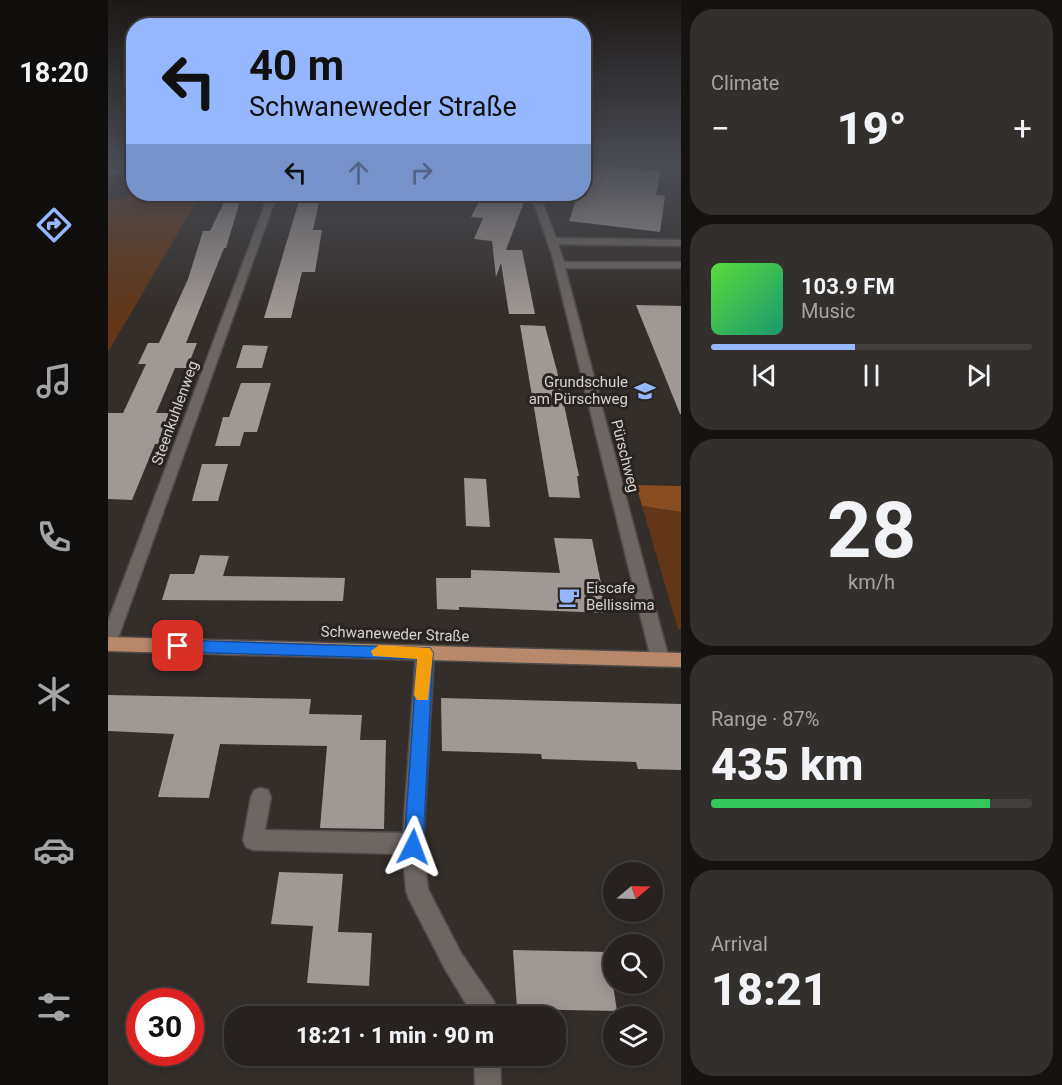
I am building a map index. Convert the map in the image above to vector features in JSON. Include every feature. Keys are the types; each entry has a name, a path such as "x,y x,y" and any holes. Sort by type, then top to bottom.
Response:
{"main road":[{"name":"Schwaneweder Straße","path":"108,644 681,660"}],"street":[{"name":"Steenkuhlenweg","path":"108,644 266,213"},
{"name":"Pürschweg","path":"542,213 559,265 660,659"},
{"path":"552,241 681,243"},
{"path":"559,265 681,265"},
{"path":"425,653 413,844 417,891 453,961 482,1006"},
{"path":"261,797 253,840 413,844"},
{"path":"487,1066 488,1085"}],"shaded area":[{"path":"108,213 190,213 108,352"},
{"path":"636,485 681,486 681,512 642,506"},
{"path":"642,506 681,512 681,630 678,629"}],"building":[{"path":"219,213 236,213 226,248 224,248 186,343 197,343 187,368 175,368 156,413 169,413 158,444 155,444 132,500 108,499 108,413 123,413 146,364 138,364 148,343 159,343 188,279 203,231 210,231"},
{"path":"295,213 317,213 313,230 322,230 315,272 302,272 291,318 264,318"},
{"path":"473,213 520,213 506,250 522,250 535,314 509,314 501,263 496,277 492,241 474,239 483,218 471,217"},
{"path":"572,213 663,213 660,232 569,221"},
{"path":"636,305 681,306 681,414 680,414"},
{"path":"520,325 545,326 579,476 577,476 580,498 549,497"},
{"path":"243,345 268,346 262,368 236,368"},
{"path":"241,383 271,383 257,432 244,432 240,446 215,446 223,417 229,417"},
{"path":"202,464 228,464 218,501 192,501"},
{"path":"464,478 486,479 490,527 466,526"},
{"path":"554,538 592,539 607,613 459,607 459,610 437,609 436,578 471,578 471,570 560,573"},
{"path":"200,555 229,556 223,576 345,578 343,601 162,600 170,574 194,574"},
{"path":"108,695 311,699 309,714 362,715 360,740 386,740 384,829 320,828 327,746 220,744 209,798 158,797 174,734 108,731"},
{"path":"441,698 681,704 681,770 638,769 636,762 542,759 541,754 442,751"},
{"path":"279,872 343,874 338,932 372,933 369,986 307,983 313,926 271,924"},
{"path":"513,950 603,952 603,994 614,994 616,1006 603,1006 603,1011 566,1010 566,1006 517,1006"}],"slow traffic":[{"path":"379,651 425,653 422,695"}],"place":[{"name":"Grundschule am Pürschweg","path":"645,391"},
{"name":"Eiscafe Bellissima","path":"569,597"}],"route":[{"path":"178,646 425,653 413,847"}]}
